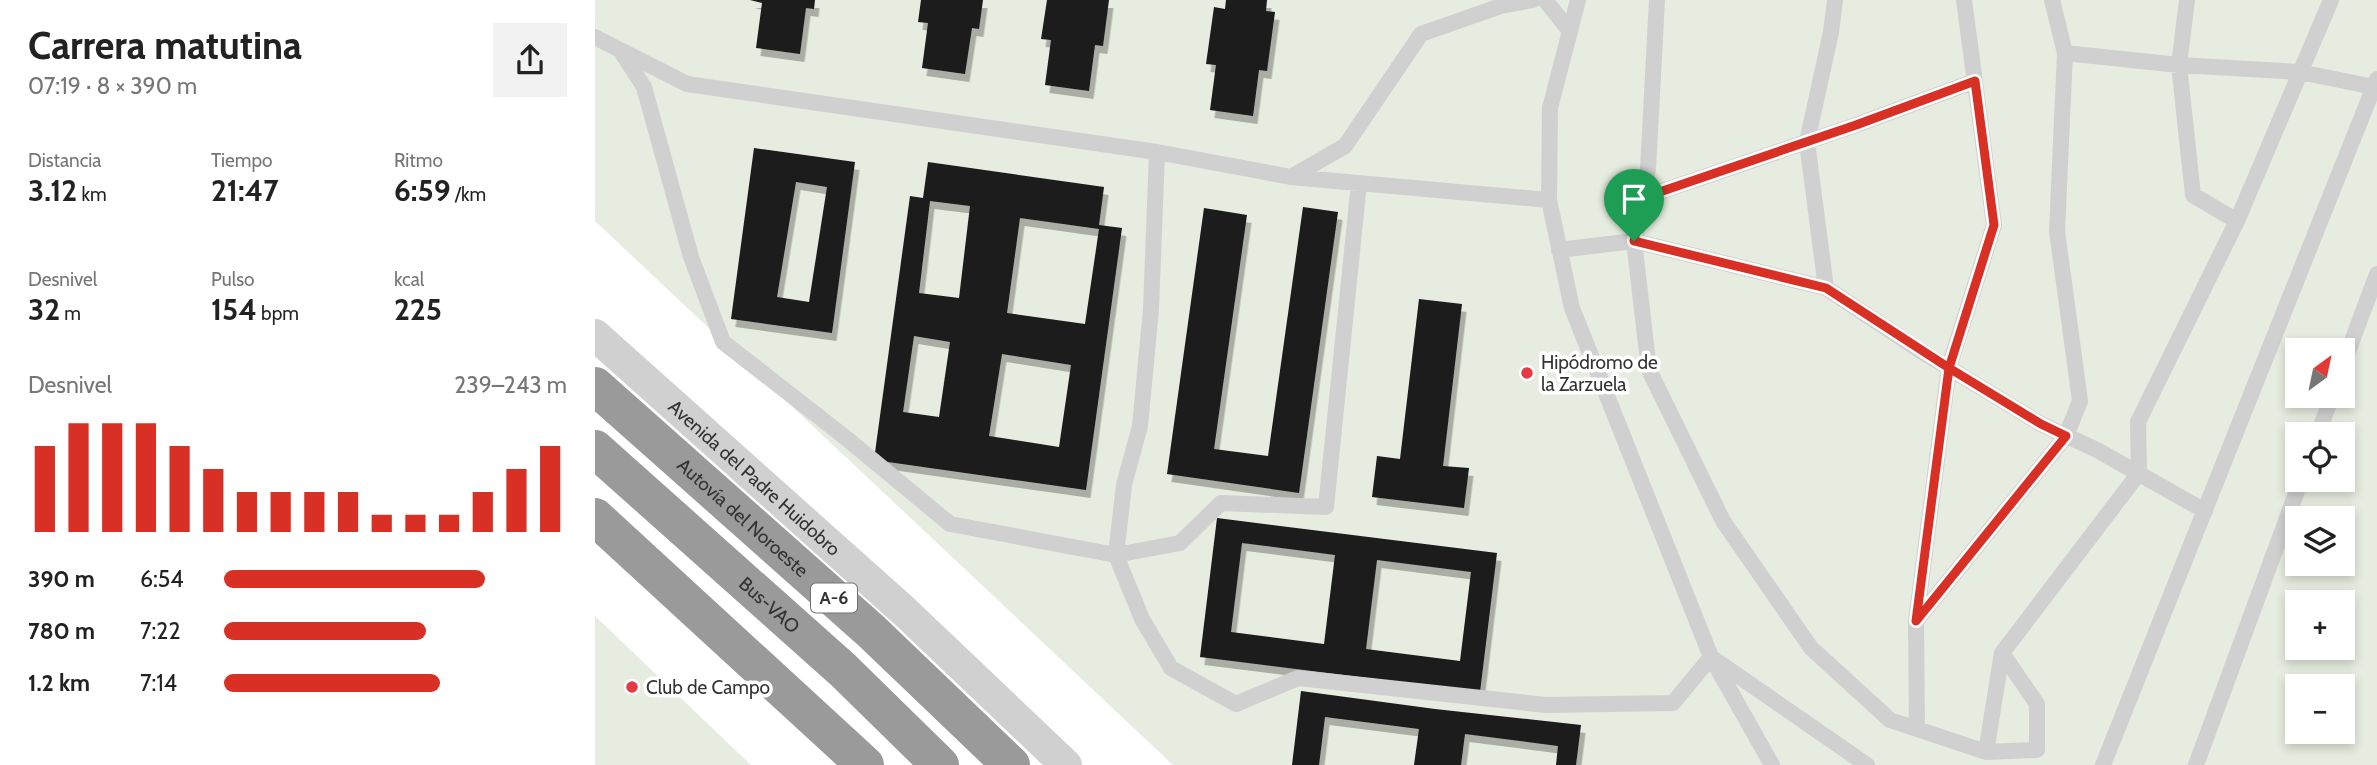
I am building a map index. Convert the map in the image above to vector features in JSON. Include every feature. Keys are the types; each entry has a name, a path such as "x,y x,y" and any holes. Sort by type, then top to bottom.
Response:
{"highway":[{"name":"Autovía del Noroeste","path":"595,386 871,631 1011,765"},
{"name":"Bus-VAO","path":"595,449 843,670 940,765"},
{"path":"595,517 866,765"}],"street":[{"name":"Avenida del Padre Huidobro","path":"595,335 904,611 1066,765"}],"lane":[{"path":"1291,177 1345,146 1421,34 1497,3 1533,0"},
{"path":"1545,0 1569,30"},
{"path":"1578,0 1550,108 1549,200 1571,309 1711,657 1772,765"},
{"path":"1657,0 1648,169 1634,241 1649,370 1723,521 1811,649 1890,720 1986,752 2037,750 2037,704 2002,653"},
{"path":"1826,288 1807,142 1831,32 1835,0"},
{"path":"1917,729 1916,621 1949,368 1994,225 1964,0"},
{"path":"1916,621 2066,436 2080,401 2057,231 2065,53 2052,0"},
{"path":"2187,0 2179,65 2193,195 2237,221"},
{"path":"1986,752 2002,653 2139,473 2138,422 2237,221 2331,0"},
{"path":"595,37 687,84 1157,152 1291,177 1549,200"},
{"path":"619,50 643,87 691,257 723,342 950,524 1116,555 1180,543 1221,503 1326,507 1359,183"},
{"path":"2065,53 2179,65 2300,72 2376,83 2103,765"},
{"path":"1642,198 1975,81"},
{"path":"1157,152 1151,309 1140,426 1124,485 1116,555 1142,619 1171,668 1236,704 1298,678 1546,705 1673,703 1711,657"},
{"path":"1559,250 1634,241 1826,288 2041,424 2139,473 2205,511"},
{"path":"2353,338 2377,274"},
{"path":"2196,765 2297,492"},
{"path":"1711,657 1867,765"}],"shaded area":[{"name":"Hipódromo de la Zarzuela","path":"595,0 2377,0 2377,765 1173,765 595,221"},
{"name":"Club de Campo","path":"595,616 751,765 595,765"}],"building":[{"path":"750,0 815,0 814,9 806,8 800,54 756,48 762,3"},
{"path":"921,0 983,0 979,29 972,28 965,74 922,68 928,23 918,22"},
{"path":"1047,0 1109,0 1103,46 1095,45 1089,91 1045,85 1051,40 1041,39"},
{"path":"1226,0 1267,0 1266,11 1275,12 1267,71 1259,70 1253,116 1210,110 1216,65 1206,64 1214,7 1225,9"},
{"path":"754,148 855,162 832,333 731,319","holes":["796,182 827,187 809,302 777,297"]},
{"path":"928,162 1104,187 1099,225 1122,228 1086,490 874,460 910,196 923,198","holes":["930,201 970,206 959,298 919,293","1020,218 1099,229 1085,324 1007,313","914,336 950,342 939,417 903,412","1002,354 1071,365 1059,447 989,436"]},
{"path":"1303,207 1338,212 1299,493 1167,474 1204,208 1247,215 1214,449 1268,456"},
{"path":"1419,299 1462,304 1443,466 1469,468 1464,508 1372,497 1377,456 1400,459"},
{"path":"1217,518 1497,553 1480,692 1200,657","holes":["1242,543 1335,555 1324,644 1231,632","1377,560 1471,572 1460,661 1366,649"]},
{"path":"1301,691 1581,725 1576,765 1556,765 1558,746 1465,734 1461,765 1414,765 1419,729 1325,717 1319,765 1292,765"}],"place":[{"name":"Hipódromo de la Zarzuela","path":"1527,373"},
{"name":"Club de Campo","path":"632,687"}],"route":[{"path":"1634,241 1642,198 1975,81 1994,225 1949,368 2041,424 2066,436 1916,621 1949,368 1826,288 1634,241"}]}
